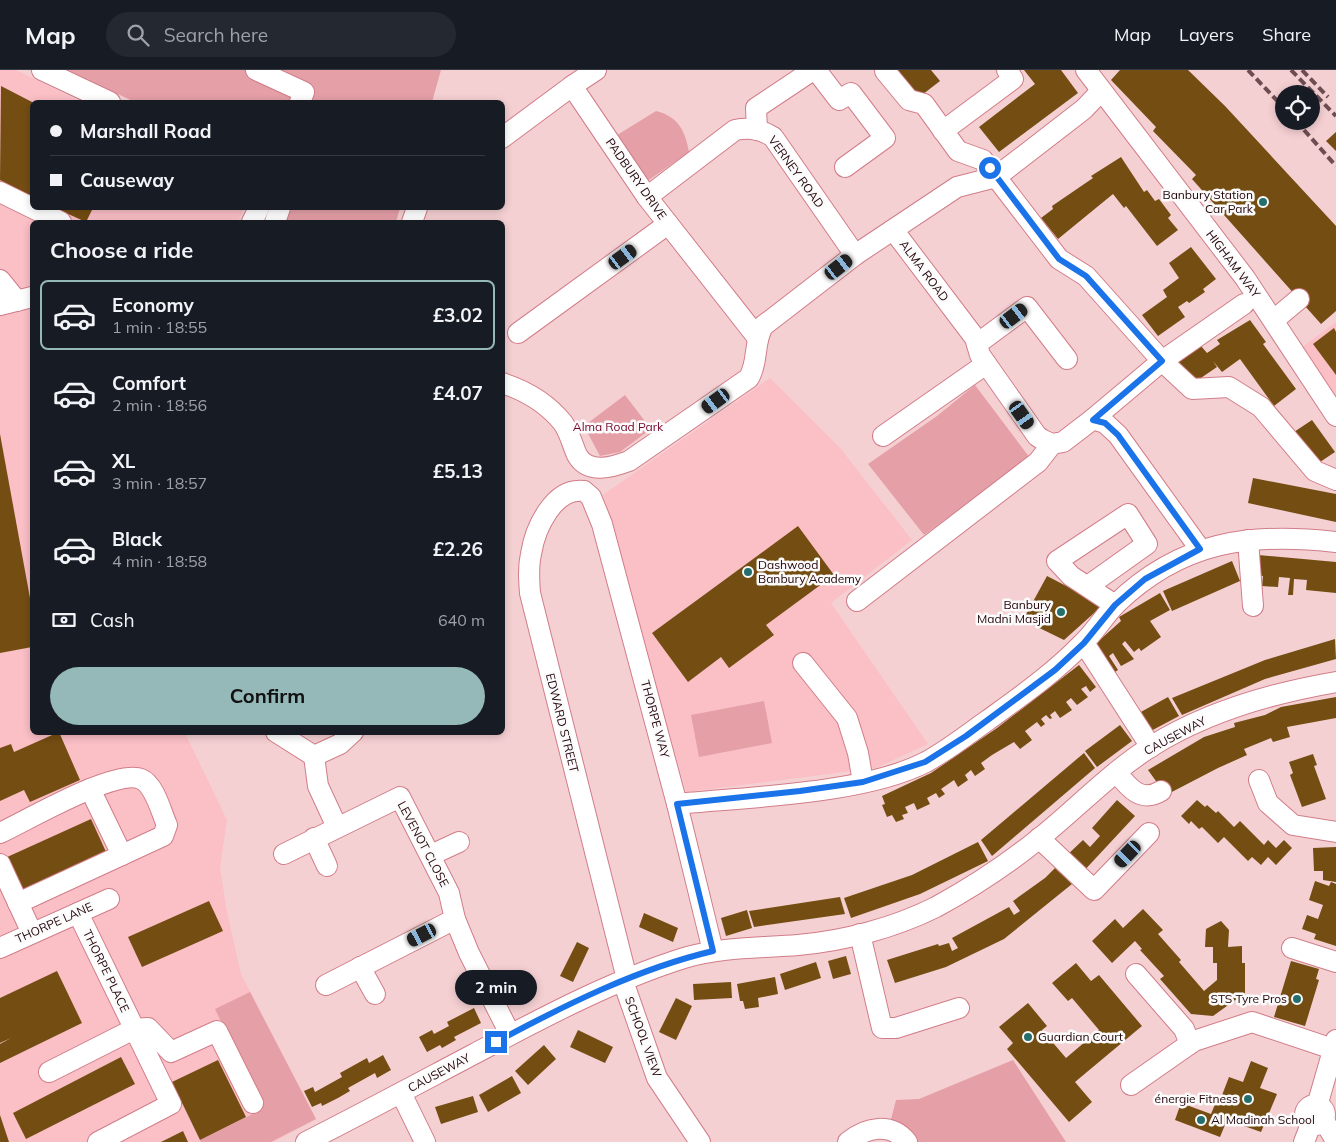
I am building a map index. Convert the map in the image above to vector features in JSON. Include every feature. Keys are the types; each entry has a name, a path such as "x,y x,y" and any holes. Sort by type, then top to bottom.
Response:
{"street":[{"path":"42,70 106,100"},
{"path":"256,70 304,92 301,100"},
{"path":"505,136 596,70"},
{"path":"757,130 756,108 815,70 839,100 851,93 885,138 845,167"},
{"path":"943,131 1013,79 1007,70"},
{"name":"HIGHAM WAY","path":"1086,70 1245,278 1336,416"},
{"path":"884,71 909,100 924,104 958,151 983,160 1059,259 1075,262 1162,361 1192,389 1229,387 1261,407 1315,471 1336,480"},
{"name":"PADBURY DRIVE","path":"572,86 647,197 757,337"},
{"path":"894,231 958,188 996,177 1084,109 1101,92"},
{"name":"VERNEY ROAD","path":"647,197 736,130 747,128 757,130 773,137 854,255"},
{"path":"0,192 30,207"},
{"path":"37,210 57,220"},
{"path":"518,333 668,224"},
{"name":"ALMA ROAD","path":"757,337 763,326 854,255 894,231 975,338 980,355 1037,436 1052,444"},
{"path":"0,280 16,301"},
{"path":"1274,320 1299,299"},
{"path":"857,601 1038,462 1052,444 1063,442 1093,420 1162,361 1244,304"},
{"path":"977,344 1026,307 1067,359"},
{"path":"505,384 537,398 552,411 564,425 578,457 590,466 608,469 629,461 651,448 749,378 754,369 757,337"},
{"path":"883,436 986,364"},
{"path":"1093,420 1105,423 1118,435 1200,549"},
{"name":"EDWARD STREET","path":"584,491 576,490 560,496 543,519 531,553 530,593 625,980"},
{"name":"THORPE WAY","path":"584,491 591,497 602,524 677,804 713,951"},
{"path":"677,804 800,791 863,782 925,762 1034,686 1084,643 1115,605 1145,579 1200,549 1248,540 1301,539 1336,542"},
{"path":"1248,540 1254,606"},
{"path":"1088,586 1115,605"},
{"path":"1084,643 1151,747"},
{"path":"803,663 847,718 858,753 863,782"},
{"name":"CAUSEWAY","path":"306,1142 510,1034 625,980 686,958 713,951 802,945 860,934 900,922 935,907 988,875 1039,838 1151,747 1188,727 1246,704 1288,691 1336,682"},
{"path":"281,735 314,756"},
{"path":"314,756 340,744 350,735"},
{"path":"314,756 318,786 336,827"},
{"path":"1117,773 1132,791 1138,794 1146,796 1161,791"},
{"path":"0,833 90,789 119,778 140,779 147,784 167,825 162,836 18,903"},
{"path":"1260,780 1268,803 1293,826 1336,832"},
{"path":"90,789 122,855"},
{"name":"LEVENOT CLOSE","path":"284,854 400,797 449,893 455,919 469,953 510,1034"},
{"path":"1039,838 1094,890 1149,833"},
{"path":"314,838 328,866"},
{"path":"431,856 459,842"},
{"path":"0,864 32,933"},
{"name":"THORPE LANE","path":"0,948 108,899"},
{"name":"THORPE PLACE","path":"78,913 171,1104 98,1142"},
{"path":"326,986 455,919"},
{"path":"860,934 882,1028 896,1028 959,1008"},
{"path":"1292,948 1336,962"},
{"path":"360,967 375,994"},
{"path":"1136,974 1184,1029 1190,1044"},
{"name":"SCHOOL VIEW","path":"625,980 656,1078 700,1142"},
{"path":"1131,1086 1190,1044 1252,1022 1335,1044 1314,1123 1336,1141"},
{"path":"49,1072 134,1029 148,1028 171,1052 217,1031 254,1103"},
{"path":"401,1093 425,1142"},
{"path":"848,1142 855,1136 875,1128 887,1128 908,1142"}],"shaded area":[{"path":"0,70 16,70 78,100 30,100 30,210 243,210 239,220 30,220 30,735 186,735 227,820 220,868 227,912 241,974 316,1119 273,1142 0,1142"},
{"path":"1336,322 1336,399 1301,348"},
{"name":"Dashwood Banbury Academy","path":"770,378 841,449 912,540 831,603 928,744 876,768 686,792 603,495"}],"green space":[{"path":"66,70 441,70 433,100 131,100"},
{"path":"656,111 670,117 680,126 689,152 646,182 614,137"},
{"path":"272,210 399,210 397,220 267,220"},
{"path":"975,385 1030,458 924,535 868,464 937,416"},
{"name":"Alma Road Park","path":"625,395 651,429 620,452 600,456 584,426"},
{"path":"764,701 772,743 699,757 691,715"},
{"path":"250,992 316,1119 271,1142 201,1142 200,1140 263,1109 215,1009"},
{"path":"1013,1060 1066,1142 913,1142 890,1123 896,1100 919,1099"}],"building":[{"path":"896,70 931,70 940,81 918,98"},
{"path":"1024,70 1061,70 1078,93 999,152 979,127 1035,84"},
{"name":"Banbury Station Car Park","path":"1120,70 1188,70 1225,106 1336,226 1336,311 1321,324 1192,179 1196,175 1153,131 1156,127 1111,80"},
{"path":"1,86 30,101 30,196 0,180"},
{"path":"1336,132 1336,151 1326,141"},
{"path":"1121,157 1144,192 1147,190 1155,201 1159,199 1171,215 1168,218 1178,230 1157,246 1126,206 1124,208 1113,194 1058,239 1041,218 1053,209 1052,206 1093,178 1091,176"},
{"path":"59,210 92,210 87,220 82,220"},
{"path":"1191,247 1216,279 1203,289 1205,292 1189,303 1187,301 1178,307 1185,317 1158,336 1142,315 1167,297 1163,290 1179,278 1169,263"},
{"path":"1250,320 1266,342 1263,344 1296,389 1274,406 1240,359 1222,372 1213,361 1217,367 1192,384 1177,363 1201,346 1207,353 1220,344 1217,340"},
{"path":"1334,328 1336,332 1336,375 1313,344"},
{"path":"1312,420 1335,452 1314,466 1291,434"},
{"path":"0,434 30,598 30,647 0,653"},
{"path":"1253,478 1336,494 1336,522 1248,503"},
{"path":"798,526 834,575 766,625 774,635 729,668 721,657 688,682 652,633"},
{"path":"1258,555 1336,562 1336,593 1306,590 1307,580 1294,579 1293,595 1288,595 1290,578 1279,577 1278,587 1262,586 1263,576 1256,575"},
{"path":"1232,561 1240,581 1172,611 1163,591"},
{"name":"Banbury Madni Masjid","path":"1047,576 1103,605 1064,640 1023,620"},
{"path":"1160,593 1170,610 1150,621 1161,637 1141,651 1139,648 1134,652 1125,641 1122,644 1134,659 1121,666 1113,653 1109,656 1118,670 1112,674 1093,646 1121,621 1119,617"},
{"path":"1335,639 1336,659 1265,679 1182,715 1172,698 1265,660"},
{"path":"1079,665 1096,687 1090,692 1086,686 1081,689 1088,697 1077,705 1071,698 1066,702 1072,710 1060,718 1055,711 1050,715 1052,718 1050,719 1046,715 1041,719 1045,724 1041,727 1037,722 1025,731 1032,740 1020,749 1014,742 992,755 981,763 985,769 975,776 971,770 965,775 968,780 958,787 954,780 941,789 945,794 939,798 936,793 927,798 930,804 917,810 914,803 905,807 908,813 902,815 904,819 896,822 892,815 887,817 882,805 885,804 882,796 931,773 997,728"},
{"path":"1168,697 1179,716 1149,732 1139,713"},
{"path":"1336,697 1336,718 1287,727 1290,737 1273,742 1271,738 1244,749 1247,755 1166,795 1148,770 1204,737 1235,727 1234,723 1265,715 1281,707"},
{"path":"1120,725 1132,741 1097,767 1085,751"},
{"path":"52,735 60,735 80,780 30,802 24,790 0,801 0,748 11,744 14,752"},
{"path":"1084,753 1095,768 992,856 981,840"},
{"path":"1313,754 1317,765 1314,766 1326,799 1302,807 1290,775 1293,773 1289,762"},
{"path":"1117,800 1135,816 1081,874 1064,858 1083,840 1090,847 1100,836 1092,828"},
{"path":"1197,800 1205,807 1207,805 1216,813 1218,811 1234,827 1240,821 1264,845 1268,840 1276,848 1284,840 1292,848 1276,865 1268,857 1261,865 1252,857 1248,861 1224,837 1218,843 1202,827 1199,829 1191,821 1189,824 1181,816"},
{"path":"91,819 107,854 20,893 5,858"},
{"path":"978,842 988,861 920,894 851,918 844,898 912,875"},
{"path":"1336,847 1336,882 1323,880 1323,871 1314,871 1313,848"},
{"path":"1055,868 1072,884 1004,939 946,967 895,983 887,960 938,944 939,946 949,943 952,951 958,948 952,938 1009,907 1014,915 1020,911 1013,901 1045,878"},
{"path":"1315,881 1329,886 1331,882 1336,884 1336,946 1314,939 1316,934 1302,929 1307,915 1318,919 1323,905 1309,900"},
{"path":"840,897 845,914 754,927 749,911"},
{"path":"209,901 223,931 142,967 128,937"},
{"path":"1143,909 1163,930 1158,934 1181,960 1179,962 1204,991 1217,980 1217,963 1213,963 1213,947 1205,947 1206,929 1221,921 1229,930 1228,947 1242,946 1242,963 1245,963 1245,993 1213,1016 1191,1014 1160,979 1164,976 1140,950 1142,949 1135,941 1112,963 1092,941 1115,919 1123,928"},
{"path":"747,910 752,928 726,936 721,918"},
{"path":"644,913 678,928 673,942 639,927"},
{"path":"577,942 589,948 573,982 560,976"},
{"path":"846,956 851,974 833,979 828,961"},
{"name":"STS Tyre Pros","path":"1291,961 1319,969 1316,979 1319,980 1305,1026 1274,1017"},
{"path":"816,962 821,978 785,990 780,974"},
{"name":"Guardian Court","path":"1076,963 1091,981 1099,975 1142,1026 1075,1082 1092,1102 1069,1122 1007,1049 1013,1043 999,1027 1028,1003 1047,1026 1042,1030 1066,1058 1099,1030 1072,998 1068,1001 1052,983"},
{"path":"57,971 82,1023 0,1063 0,1044 11,1038 0,1043 0,998"},
{"path":"775,977 778,994 758,998 759,1007 745,1009 743,1001 740,1001 737,984"},
{"path":"731,982 732,998 694,1000 693,984"},
{"path":"676,998 692,1006 676,1040 659,1032"},
{"path":"474,1008 481,1023 454,1037 456,1040 442,1048 440,1045 427,1052 419,1037 432,1030 434,1034 449,1026 447,1022"},
{"path":"578,1030 613,1047 605,1063 570,1047"},
{"path":"544,1045 556,1059 528,1085 515,1071"},
{"path":"383,1055 391,1070 377,1078 375,1073 348,1088 350,1091 338,1098 322,1106 321,1103 312,1107 304,1091 313,1087 315,1092 342,1077 340,1073 367,1058 369,1063"},
{"path":"121,1057 135,1084 26,1139 13,1113"},
{"path":"218,1060 246,1117 200,1140 172,1082"},
{"name":"énergie Fitness","path":"1251,1061 1268,1068 1260,1088 1277,1094 1261,1132 1227,1120 1220,1137 1175,1120 1181,1103 1211,1114 1216,1102 1219,1103 1229,1077 1243,1082"},
{"path":"512,1076 521,1093 488,1112 479,1095"},
{"path":"473,1096 478,1112 441,1124 435,1107"},
{"path":"0,1115 9,1142 0,1142"},
{"path":"183,1131 188,1142 161,1142"}],"railway":[{"path":"1248,70 1275,98"},
{"path":"1291,70 1336,116"},
{"path":"1302,70 1328,97"},
{"path":"1304,130 1336,166"}],"place":[{"name":"Banbury Station Car Park","path":"1263,202"},
{"name":"Dashwood Banbury Academy","path":"748,572"},
{"name":"Banbury Madni Masjid","path":"1061,612"},
{"name":"STS Tyre Pros","path":"1297,999"},
{"name":"Guardian Court","path":"1028,1037"},
{"name":"énergie Fitness","path":"1248,1099"},
{"name":"Al Madinah School","path":"1201,1120"}],"route":[{"path":"496,1042 584,998 623,981 686,958 713,951 677,804 834,787 885,776 925,762 966,736 1055,670 1084,643 1115,605 1145,579 1200,549 1118,435 1105,423 1093,420 1162,361 1086,276 1059,259 990,168"}]}
